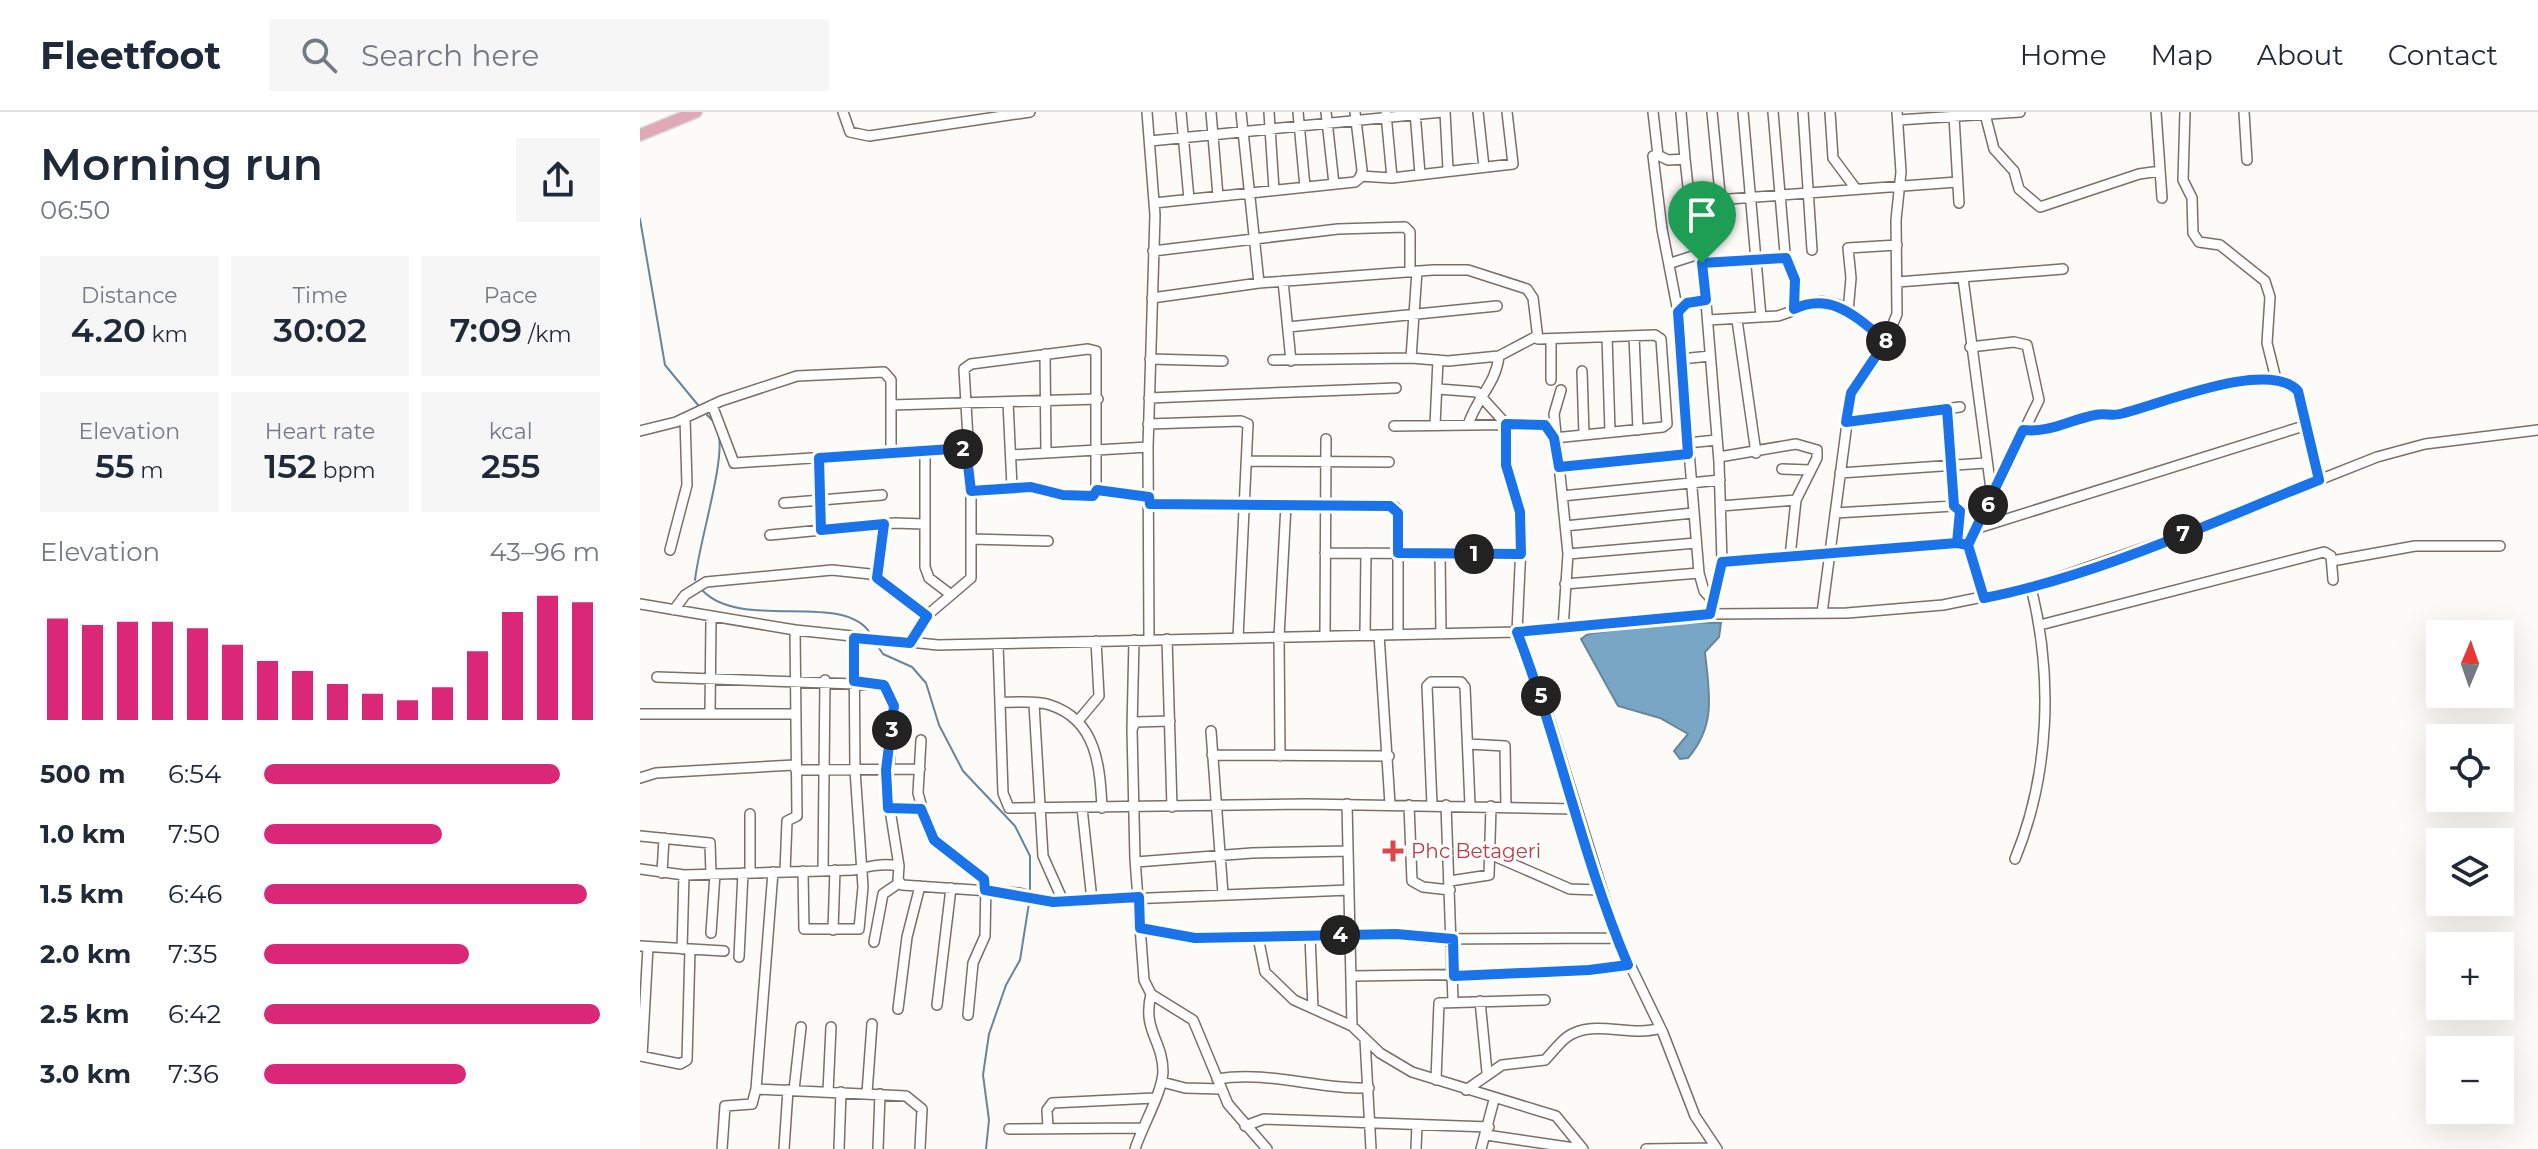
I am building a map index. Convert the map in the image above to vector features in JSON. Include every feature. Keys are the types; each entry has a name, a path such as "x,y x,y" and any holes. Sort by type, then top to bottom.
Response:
{"main road":[{"path":"640,135 695,112"}],"street":[{"path":"843,112 850,132 869,136 1030,112"},
{"path":"1147,112 1154,203 1148,424 1149,640"},
{"path":"1181,112 1189,199"},
{"path":"1211,112 1218,196"},
{"path":"1241,112 1259,283"},
{"path":"1269,112 1274,190"},
{"path":"1298,112 1305,187"},
{"path":"1326,112 1334,184"},
{"path":"1150,141 1328,125 1355,117 1443,112 1448,169"},
{"path":"1478,112 1484,167"},
{"path":"1154,203 1355,182 1361,176 1392,178 1448,169 1513,164 1507,112"},
{"path":"1653,112 1658,155 1668,160 1685,159"},
{"path":"1681,112 1693,233 1701,255 1706,300 1719,457 1722,562 1710,614"},
{"path":"1701,255 1722,230 1712,112"},
{"path":"1743,112 1761,317"},
{"path":"1773,112 1786,258 1795,280 1794,309"},
{"path":"1803,112 1812,250"},
{"path":"1830,112 1833,158 1856,189"},
{"path":"1822,613 1851,393 1886,341 1897,314 1898,116 2020,112"},
{"path":"2156,112 2162,198"},
{"path":"2185,112 2183,180 2192,198 2193,233 2199,242 2220,245 2265,281 2270,297 2267,343 2276,379"},
{"path":"2244,112 2247,160"},
{"path":"1415,114 1420,174"},
{"path":"1985,114 1994,149 2014,171 2019,189 2040,207 2139,174 2160,171"},
{"path":"1386,115 1392,178"},
{"path":"1954,116 1959,203"},
{"path":"1355,117 1361,176"},
{"path":"1653,156 1662,229 1671,263 1678,312 1699,573 1704,591 1713,601"},
{"path":"1689,202 1957,182"},
{"path":"1153,251 1255,242 1338,229 1405,227 1410,232 1414,271 1411,358"},
{"path":"1848,312 1851,278 1848,248 1897,245"},
{"path":"1671,263 1701,255 1757,260 1786,258"},
{"path":"1898,282 2063,269"},
{"path":"1152,298 1259,283 1468,270 1527,289 1533,298 1535,337"},
{"path":"1963,278 1985,463 1992,497"},
{"path":"1283,281 1291,361"},
{"path":"1678,312 1687,303 1706,300"},
{"path":"1708,320 1761,317 1821,301 1839,305 1886,341"},
{"path":"1288,327 1497,306"},
{"path":"1737,320 1756,453"},
{"path":"1634,336 1638,430"},
{"path":"1273,360 1438,360 1499,356 1535,337 1660,336 1667,421 1663,427 1584,435 1506,424 1394,426"},
{"path":"1604,337 1610,432"},
{"path":"1551,339 1551,380"},
{"path":"1722,562 1963,544 1992,497 2040,395 2027,345 2014,342 1970,347"},
{"path":"910,643 927,616 971,578 971,491 964,403 966,366 1045,354 1096,351 1098,450 1097,490 1093,496 1063,495 1038,488 971,491"},
{"path":"1045,354 1046,453"},
{"path":"1468,425 1480,394 1496,378 1499,356"},
{"path":"1681,359 1710,356"},
{"path":"1150,359 1223,361"},
{"path":"1435,425 1438,360"},
{"path":"1582,371 1584,435"},
{"path":"640,431 685,418 712,405 797,376 884,372 890,376 891,454"},
{"path":"2023,430 2050,431 2091,416 2120,414 2221,384 2276,379 2298,391 2319,480"},
{"path":"1149,398 1396,388"},
{"path":"1439,389 1480,394 1506,424 1506,465 1520,512 1517,632 1617,938 1660,1028 1695,1116 1716,1149"},
{"path":"1561,390 1550,432 1559,467 1568,554 1563,628"},
{"path":"891,405 1098,399"},
{"path":"1008,402 1012,487"},
{"path":"712,405 734,463 966,448"},
{"path":"1846,422 1960,407"},
{"path":"1947,409 1954,506"},
{"path":"670,550 687,485 685,418"},
{"path":"1148,424 1245,421 1249,428 1238,638"},
{"path":"1975,529 2307,425"},
{"path":"640,604 711,619 859,638 910,643 998,644 1517,632 1710,614 1822,613 1943,605 2031,587 2167,540 2400,450 2538,430"},
{"path":"1325,636 1326,439"},
{"path":"1687,443 1717,440"},
{"path":"1719,457 1796,444 1810,446 1817,454 1796,500 1790,557"},
{"path":"1011,455 1148,447"},
{"path":"925,452 926,573 950,594"},
{"path":"1559,467 1688,454"},
{"path":"819,458 821,530"},
{"path":"1248,461 1389,462"},
{"path":"1840,473 1985,463"},
{"path":"1782,469 1810,470"},
{"path":"1562,496 1720,480"},
{"path":"1097,490 1150,501 1395,507 1398,513 1398,634"},
{"path":"784,503 882,495"},
{"path":"1721,506 1796,500"},
{"path":"1280,756 1279,637 1286,505"},
{"path":"1835,513 1954,506 1960,511 1963,544 1984,598"},
{"path":"1565,526 1693,513"},
{"path":"770,535 884,524 924,524"},
{"path":"877,578 884,524"},
{"path":"971,539 1048,541"},
{"path":"1568,554 1696,543"},
{"path":"2332,561 2415,546 2500,546"},
{"path":"2040,625 2320,552 2328,553 2332,561 2333,580"},
{"path":"1325,553 1521,554"},
{"path":"1365,635 1366,553"},
{"path":"1440,553 1441,634"},
{"path":"674,610 695,587 718,580 832,570 877,578 927,616"},
{"path":"1565,584 1699,573"},
{"path":"2015,859 2039,785 2045,716 2040,625 2031,587"},
{"path":"710,713 711,619"},
{"path":"785,872 787,821 797,816 795,630"},
{"path":"1379,635 1390,804"},
{"path":"803,871 802,927 807,931 855,930 861,926 854,681 859,638"},
{"path":"1167,639 1172,807"},
{"path":"1134,640 1134,808 1144,980 1151,994 1193,1020 1221,1089 1245,1126 1267,1149"},
{"path":"1078,721 1099,696 1096,641"},
{"path":"998,644 1004,803 1009,808 1390,804 1576,809"},
{"path":"657,677 880,683 893,701 886,770 899,883"},
{"path":"823,871 825,680"},
{"path":"1432,805 1429,683 1464,684 1470,805"},
{"path":"1000,702 1051,705 1078,721 1100,761 1102,808"},
{"path":"1034,704 1043,856 1063,901"},
{"path":"640,714 795,714"},
{"path":"1132,730 1135,722 1170,721"},
{"path":"1211,731 1214,806 1223,894"},
{"path":"921,740 921,809 934,840 984,879 985,936 973,963 968,1015"},
{"path":"1468,744 1505,746 1506,807"},
{"path":"1212,755 1389,756"},
{"path":"640,778 656,773 794,765 796,770"},
{"path":"796,770 920,769"},
{"path":"1347,804 1354,976 1352,1026"},
{"path":"1409,805 1412,881 1423,887 1450,886 1489,875 1492,855 1491,806"},
{"path":"1446,805 1453,1001"},
{"path":"888,808 921,809"},
{"path":"1082,808 1092,900"},
{"path":"739,957 750,814"},
{"path":"640,836 710,843 713,874 711,933"},
{"path":"662,873 664,838"},
{"path":"1136,862 1348,851"},
{"path":"1492,855 1560,886 1599,890"},
{"path":"640,869 684,875 823,871 861,868 872,864 899,866"},
{"path":"833,930 835,870"},
{"path":"722,1149 725,1106 752,1104 756,1089 773,872"},
{"path":"684,875 686,949 687,1060 680,1064 641,1056 644,947 686,949 724,951"},
{"path":"874,942 883,894 899,883 985,890 1063,901 1349,890"},
{"path":"898,1009 907,937 920,886"},
{"path":"937,1005 951,888"},
{"path":"1140,928 1177,937 1396,934 1453,939 1617,938"},
{"path":"1310,936 1313,1008"},
{"path":"1258,937 1265,972 1294,1000 1352,1026 1394,1063 1494,1100 1556,1116 1582,1149"},
{"path":"1354,976 1454,976 1589,970 1628,965"},
{"path":"1135,1149 1162,1082 1160,1052 1148,1025 1151,994"},
{"path":"1436,1080 1438,1006 1442,1001 1545,1000"},
{"path":"1480,1001 1487,1072"},
{"path":"867,1093 872,1024"},
{"path":"784,1149 801,1027"},
{"path":"828,1092 831,1027"},
{"path":"1466,1090 1487,1072 1502,1065 1545,1060 1563,1040 1580,1031 1640,1034 1660,1028"},
{"path":"1365,1039 1372,1122 1371,1149"},
{"path":"1217,1079 1314,1081 1369,1088"},
{"path":"1162,1082 1185,1088 1221,1089"},
{"path":"756,1089 906,1096 920,1105 923,1113 920,1149"},
{"path":"839,1149 841,1092"},
{"path":"878,1149 880,1094"},
{"path":"1048,1128 1047,1110 1052,1103 1154,1098"},
{"path":"1481,1149 1494,1100"},
{"path":"1245,1126 1264,1119 1417,1125 1488,1131 1582,1149"},
{"path":"1416,1149 1417,1125"},
{"path":"1009,1129 1142,1128"},
{"path":"1646,1149 1716,1149"}],"water":[{"path":"1670,622 1721,623 1719,637 1705,652 1707,720 1688,758 1680,759 1674,751 1688,734 1660,718 1618,706 1581,639 1588,634"}],"waterway":[{"path":"640,219 665,365 698,405"},
{"path":"707,415 714,422"},
{"path":"695,580 715,485 719,436"},
{"path":"703,591 720,603 742,609 838,614 857,621 870,633"},
{"path":"875,642 883,654 912,667 926,683 939,725 963,771 1015,826 1030,856 1030,890"},
{"path":"986,1149 989,1120 983,1075 989,1034 1006,985 1020,960 1029,903"}],"place":[{"name":"Phc Betageri","path":"1393,851"}],"route":[{"path":"1702,263 1706,300 1687,303 1678,312 1688,454 1559,467 1554,438 1545,425 1506,424 1506,465 1520,512 1521,554 1398,553 1398,513 1395,507 1390,506 1150,504 1149,497 1097,490 1093,496 1055,494 1031,487 971,491 966,448 819,458 821,530 884,524 877,578 927,616 910,643 854,638 854,681 884,685 893,701 886,770 888,808 921,809 934,840 984,879 985,890 1019,893 1053,902 1139,897 1140,928 1177,937 1396,934 1421,939 1453,939 1454,976 1589,970 1628,965 1599,890 1558,747 1517,632 1710,614 1722,562 1957,543 1968,545 2003,478 2023,430 2050,431 2091,416 2120,414 2221,384 2276,379 2292,385 2298,391 2319,480 2167,540 2031,587 1984,598 1968,545 1962,543 1957,543 1960,511 1954,506 1947,409 1846,422 1851,393 1886,341 1839,305 1814,301 1794,309 1795,280 1786,258 1702,263"}]}
